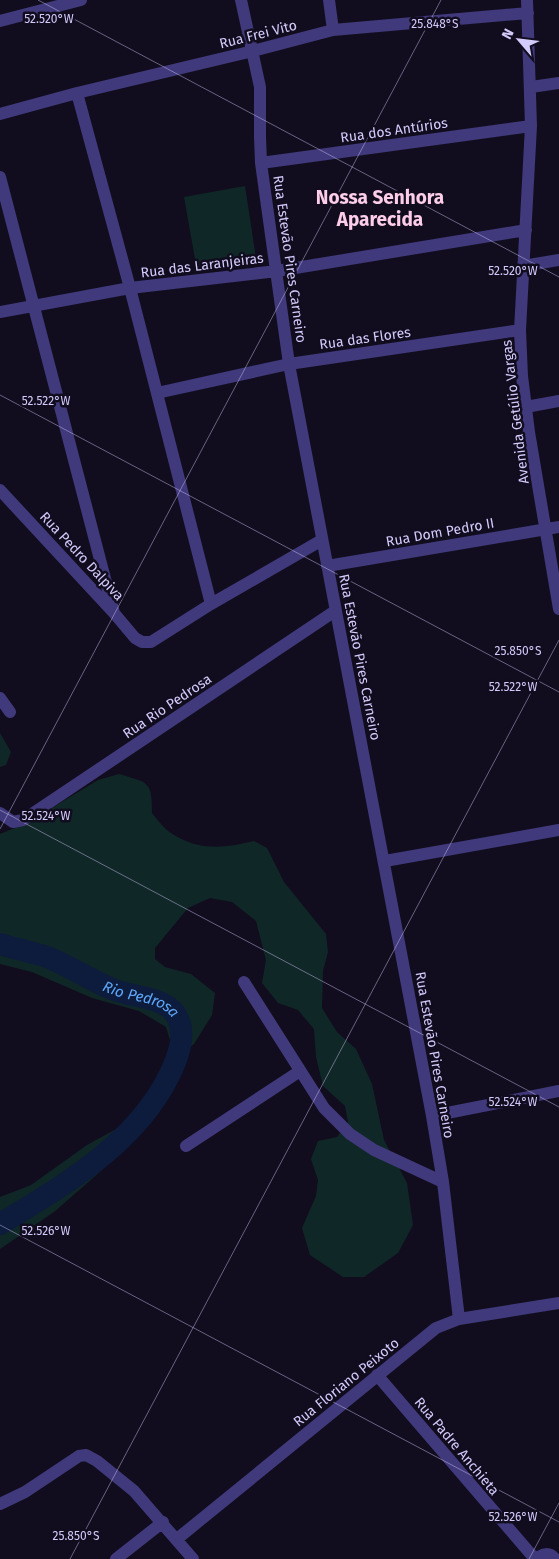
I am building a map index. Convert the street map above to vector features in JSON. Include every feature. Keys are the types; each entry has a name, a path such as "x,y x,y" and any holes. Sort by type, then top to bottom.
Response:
{"street":[{"path":"0,21 59,3 82,0"},
{"name":"Rua Estevão Pires Carneiro","path":"241,0 260,87 262,163 290,364 335,611 385,861 432,1116 443,1182 459,1319"},
{"path":"329,0 333,30"},
{"name":"Rua Frei Vito","path":"0,114 77,93 333,30 528,6"},
{"name":"Avenida Getúlio Vargas","path":"528,6 531,126 520,330 522,376 559,609"},
{"path":"531,87 559,83"},
{"path":"77,93 130,288 211,604 322,540"},
{"name":"Rua dos Antúrios","path":"262,163 531,126"},
{"path":"0,177 114,613"},
{"name":"Rua das Laranjeiras","path":"0,312 130,288 276,271 526,230"},
{"path":"523,266 559,260"},
{"name":"Rua das Flores","path":"157,393 290,364 520,330"},
{"path":"526,407 559,401"},
{"name":"Rua Pedro Dalpiva","path":"0,490 136,638 142,642 151,642 211,604"},
{"name":"Rua Dom Pedro II","path":"327,566 559,527"},
{"name":"Rua Rio Pedrosa","path":"0,813 14,822 23,820 335,611"},
{"path":"0,698 10,712"},
{"path":"385,861 559,830"},
{"path":"244,982 324,1108 350,1134 374,1150 443,1182"},
{"path":"186,1146 300,1071"},
{"path":"432,1116 559,1091"},
{"name":"Rua Floriano Peixoto","path":"177,1539 436,1328 459,1319 559,1303"},
{"name":"Rua Padre Anchieta","path":"377,1375 536,1559"},
{"path":"0,1504 25,1492 79,1456 86,1455 97,1461 134,1490 193,1559"},
{"path":"116,1559 163,1522"},
{"path":"536,1559 544,1554 556,1556"}],"green space":[{"path":"245,186 256,258 254,262 197,270 184,197"},
{"path":"0,733 11,752 6,765 0,767"},
{"path":"119,774 137,779 147,785 151,795 152,813 168,831 178,838 199,845 220,847 254,841 267,848 284,882 326,934 328,952 323,971 322,1008 337,1032 356,1049 372,1084 384,1140 407,1183 413,1225 398,1253 364,1277 343,1277 310,1255 302,1228 316,1196 318,1180 311,1159 318,1141 337,1137 348,1122 345,1106 323,1086 316,1057 314,1029 298,1010 278,1003 262,983 266,960 256,921 232,902 210,898 188,908 155,948 155,959 165,967 191,974 215,993 212,1015 194,1044 183,1052 172,1047 166,1027 139,1011 92,998 32,972 0,964 0,834 27,823 98,780"},
{"path":"118,1128 127,1129 125,1142 101,1171 54,1212 0,1249 0,1197 31,1185 87,1145"}],"waterway":[{"name":"Rio Pedrosa","path":"0,944 47,957 112,989 166,1005 176,1016 181,1028 180,1047 163,1088 145,1113 125,1135 78,1175 0,1224"}],"district":[{"name":"Nossa Senhora Aparecida","path":"380,208"}]}
